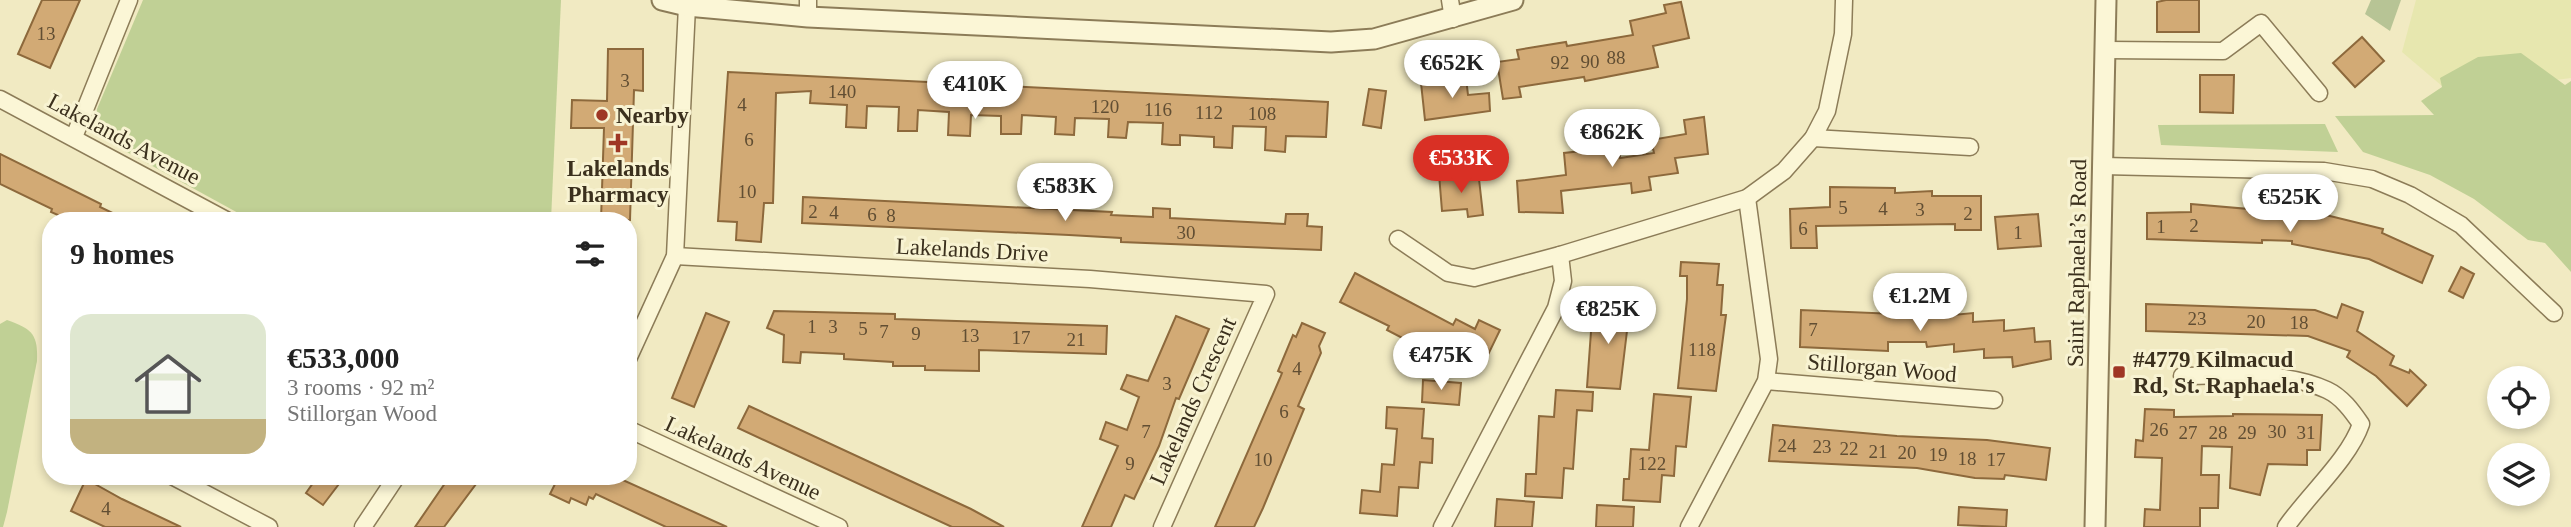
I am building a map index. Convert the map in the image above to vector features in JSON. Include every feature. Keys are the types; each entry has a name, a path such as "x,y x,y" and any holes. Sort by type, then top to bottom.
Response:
{"street":[{"path":"74,136 129,0"},
{"path":"662,0 687,6 808,8 1320,42 1374,39 1452,9 1513,0"},
{"path":"1398,239 1448,272 1474,278 1560,255 1747,198 1784,170 1813,138 1827,111 1843,34 1844,0"},
{"name":"Saint Raphaela’s Road","path":"2095,527 2106,0"},
{"path":"637,339 675,256 687,6"},
{"path":"2106,50 2223,51 2261,23 2319,93"},
{"name":"Lakelands Avenue","path":"0,99 74,136 212,212"},
{"path":"1813,138 1970,147"},
{"path":"2103,166 2324,170 2372,178 2410,195 2461,225 2554,313"},
{"path":"1689,527 1766,381 1769,359 1747,198"},
{"path":"1442,527 1556,308 1563,281 1560,255"},
{"name":"Lakelands Drive","path":"675,256 1090,279 1266,294"},
{"name":"Lakelands Crescent","path":"1163,527 1266,294"},
{"path":"2182,376 2292,379 2328,390 2348,406 2361,424 2355,443 2307,497 2287,527"},
{"name":"Stillorgan Wood","path":"1766,381 1994,400"},
{"name":"Lakelands Avenue","path":"637,433 838,527"},
{"path":"189,485 269,527"},
{"path":"363,527 391,485"}],"green space":[{"path":"143,0 561,0 551,212 236,212 103,139 96,130 97,109"},
{"path":"2371,0 2401,0 2390,31 2365,14"},
{"path":"2416,0 2571,0 2571,78 2499,87 2442,86 2402,52"},
{"path":"2521,53 2565,85 2571,81 2571,272 2545,243 2528,240 2474,199 2430,175 2363,152 2335,116 2434,115 2421,101 2442,87 2440,78 2478,57"},
{"path":"2325,124 2338,152 2161,145 2158,125"},
{"path":"7,320 32,334 36,344 37,361 7,512 3,527 0,527 0,324"}],"building":[{"path":"42,0 80,0 50,68 18,54"},
{"path":"2199,0 2199,32 2157,32 2157,2"},
{"path":"1681,2 1689,38 1653,46 1658,67 1585,81 1584,77 1519,87 1521,97 1503,99 1497,62 1519,59 1517,50 1566,42 1567,46 1633,35 1630,21 1666,13 1664,5"},
{"path":"2362,37 2384,61 2355,87 2333,63"},
{"path":"608,49 643,49 643,91 634,90 630,212 601,212 604,128 571,128 572,100 607,101"},
{"path":"728,72 1328,102 1326,137 1286,136 1285,152 1265,150 1266,127 1233,126 1232,148 1214,147 1214,137 1180,135 1180,145 1171,145 1162,144 1163,123 1128,122 1126,138 1108,137 1109,119 1075,118 1074,135 1055,134 1056,117 1022,115 1021,134 1001,134 1001,116 971,115 970,136 948,135 949,112 918,110 917,131 898,131 899,107 867,106 866,128 846,127 847,105 810,103 811,91 776,93 773,203 764,203 761,242 736,240 737,222 718,221"},
{"path":"2200,75 2234,75 2233,113 2200,112"},
{"path":"1466,78 1468,95 1489,93 1490,111 1425,120 1421,83"},
{"path":"1369,89 1386,91 1381,128 1363,125"},
{"path":"1704,117 1708,154 1675,158 1678,173 1649,177 1651,190 1632,193 1631,183 1561,191 1563,213 1519,212 1517,181 1566,175 1564,153 1619,147 1620,158 1654,153 1651,140 1686,134 1684,120"},
{"path":"0,154 101,204 100,207 110,212 51,212 52,209 0,184"},
{"path":"1455,172 1456,181 1479,179 1483,215 1468,217 1467,209 1442,211 1439,174"},
{"path":"1830,187 1895,188 1895,193 1932,191 1932,196 1981,196 1981,230 1955,230 1955,224 1816,226 1817,248 1791,248 1790,209 1830,207"},
{"path":"803,197 1112,212 1111,215 1153,217 1153,208 1170,209 1170,218 1285,224 1286,214 1308,214 1307,226 1322,227 1321,250 1121,242 1121,238 802,223"},
{"path":"2191,204 2330,216 2383,229 2382,233 2433,256 2422,283 2369,259 2292,244 2292,241 2262,240 2262,243 2147,239 2147,213 2191,212"},
{"path":"2038,214 2041,246 1998,249 1995,217"},
{"path":"1681,262 1719,264 1717,285 1723,285 1721,315 1726,315 1716,391 1678,388 1687,299 1687,276 1680,276"},
{"path":"2461,267 2474,274 2463,298 2449,291"},
{"path":"1355,273 1453,325 1456,319 1475,329 1479,320 1500,330 1485,361 1463,350 1462,362 1434,347 1431,353 1387,330 1389,326 1340,302"},
{"path":"1593,304 1630,306 1620,389 1587,387"},
{"path":"2146,304 2315,310 2337,318 2342,304 2363,312 2357,331 2394,356 2390,365 2409,373 2410,370 2426,385 2407,406 2376,376 2347,357 2350,351 2308,336 2146,331"},
{"path":"1897,305 1914,305 1914,311 1942,308 1943,316 1973,313 1973,322 2004,320 2004,331 2034,328 2035,342 2050,341 2051,359 2013,367 2012,357 1984,358 1984,349 1954,352 1954,344 1927,347 1926,342 1888,342 1888,351 1800,347 1801,310 1896,314"},
{"path":"774,311 895,314 895,319 1107,326 1106,354 979,350 979,371 925,370 925,366 893,366 893,362 844,359 844,354 801,352 800,363 783,362 784,335 767,328"},
{"path":"706,313 729,322 694,407 672,398"},
{"path":"1176,316 1209,329 1179,399 1176,398 1159,446 1134,499 1125,495 1111,527 1082,527 1118,446 1100,439 1106,422 1127,430 1139,397 1121,389 1127,375 1148,381"},
{"path":"1302,323 1325,333 1319,346 1321,353 1298,406 1304,409 1263,508 1254,527 1215,527 1280,378 1282,373 1278,371 1293,335 1296,337"},
{"path":"1423,380 1461,383 1459,405 1422,402"},
{"path":"1556,390 1593,392 1592,411 1577,410 1573,469 1564,468 1562,498 1525,496 1526,474 1536,474 1539,416 1554,417"},
{"path":"1654,394 1691,397 1686,447 1676,446 1674,476 1662,475 1660,502 1623,500 1624,479 1629,479 1631,449 1649,450"},
{"path":"749,406 971,509 1004,527 952,527 738,428"},
{"path":"1387,407 1424,409 1422,438 1433,439 1432,463 1420,462 1418,488 1399,487 1397,516 1360,513 1362,490 1380,492 1382,464 1394,465 1397,429 1386,428"},
{"path":"2145,409 2174,410 2174,417 2233,414 2322,415 2320,450 2307,450 2307,465 2268,464 2260,495 2230,488 2232,447 2202,446 2201,475 2219,475 2218,508 2200,508 2200,527 2144,527 2145,509 2160,510 2162,458 2135,457 2136,440 2143,441"},
{"path":"1773,425 1897,436 1987,440 2050,448 2046,480 2005,475 2004,479 1975,478 1917,468 1769,461"},
{"path":"83,485 97,485 181,527 105,527 71,511"},
{"path":"312,485 338,485 323,505 306,493"},
{"path":"444,485 475,485 444,527 415,527"},
{"path":"554,485 634,485 727,527 666,527 596,494 593,499 589,497 586,505 571,498 569,503 550,494"},
{"path":"1497,499 1534,502 1532,527 1495,527"},
{"path":"1597,505 1634,507 1633,527 1596,527"},
{"path":"1959,507 2007,510 2006,527 1958,525"}],"place":[{"name":"Nearby","path":"602,115"},
{"name":"Lakelands Pharmacy","path":"618,143"},
{"name":"#4779 Kilmacud Rd, St. Raphaela's","path":"2119,372"}]}
